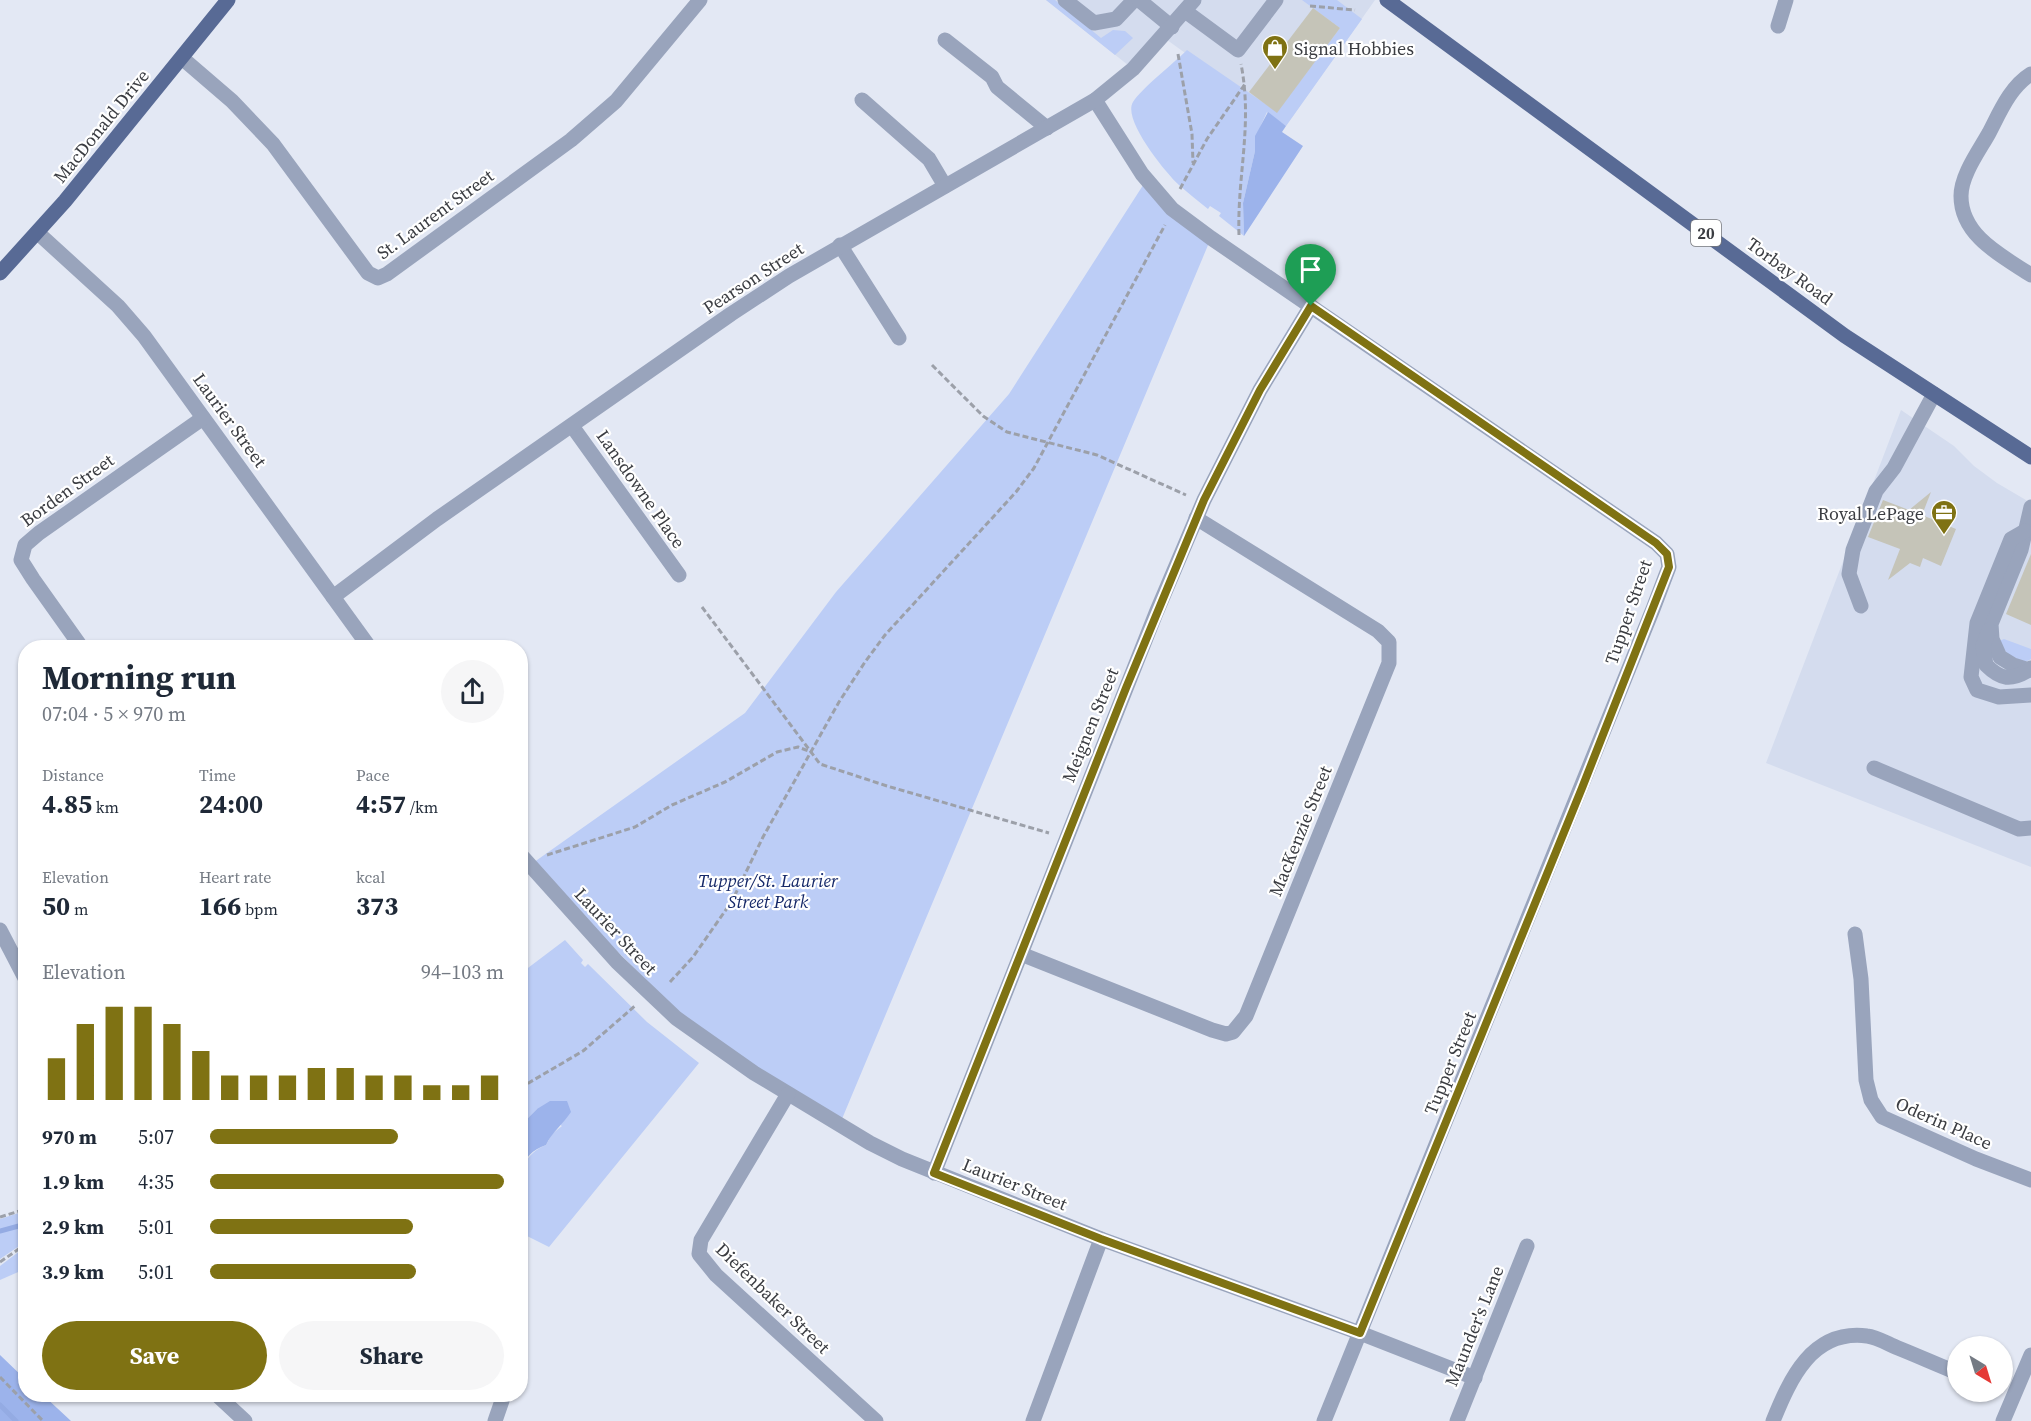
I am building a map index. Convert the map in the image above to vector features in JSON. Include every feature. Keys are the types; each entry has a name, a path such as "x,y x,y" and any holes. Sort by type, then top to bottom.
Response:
{"main road":[{"name":"MacDonald Drive","path":"0,273 38,233 228,0"},
{"name":"Torbay Road","path":"1387,0 1845,336 2031,457"}],"street":[{"name":"St. Laurent Street","path":"182,58 232,101 273,144 368,273 378,278 441,236 571,140 616,101 700,0"},
{"path":"1065,0 1094,23 1116,19 1134,0"},
{"path":"1139,0 1172,27"},
{"path":"1190,6 1238,50 1276,0"},
{"path":"1778,26 1786,0"},
{"name":"Pearson Street","path":"333,597 437,519 731,314 840,245 1095,100 1133,69 1190,6"},
{"path":"945,40 992,77 997,87 1047,128"},
{"path":"2031,74 2010,93 1966,176 1961,195 1964,215 1975,233 1991,249 2031,275"},
{"path":"862,100 929,159 945,186"},
{"name":"Tupper Street","path":"1095,100 1142,174 1172,208 1211,238 1656,543 1667,554 1669,567 1605,730 1360,1333"},
{"name":"Laurier Street","path":"38,233 118,306 144,336 364,640"},
{"path":"840,245 899,338"},
{"name":"Meignen Street","path":"934,1173 1134,666 1196,518 1260,390 1311,306"},
{"path":"1861,606 1849,574 1853,550 1876,491 1894,468 1934,394"},
{"name":"Borden Street","path":"76,640 21,560 25,545 39,532 203,418"},
{"name":"Lansdowne Place","path":"572,426 679,575"},
{"path":"2030,669 2000,657 1992,639 1991,624 2028,533 2031,507"},
{"name":"MacKenzie Street","path":"1021,954 1212,1030 1226,1034 1233,1032 1246,1016 1389,663 1389,642 1378,631 1196,518"},
{"path":"2028,533 2011,539 1977,623 1971,677 1977,690 1999,697 2031,695"},
{"path":"1874,768 2019,829 2031,828"},
{"name":"Laurier Street","path":"528,863 604,948 650,995 713,1046 870,1143 934,1173 1101,1239 1475,1377"},
{"path":"0,930 18,965"},
{"name":"Oderin Place","path":"1856,934 1862,979 1866,1080 1871,1100 1882,1117 2031,1179"},
{"name":"Diefenbaker Street","path":"788,1094 701,1240 699,1254 716,1275 876,1421"},
{"path":"1033,1421 1101,1239"},
{"name":"Maunder's Lane","path":"1457,1421 1527,1246"},
{"path":"1324,1421 1360,1333"},
{"path":"1773,1421 1787,1385 1807,1356 1833,1341 1851,1335 1870,1336 1947,1368"},
{"path":"2013,1386 2031,1355"},
{"path":"225,1402 245,1421"},
{"path":"495,1421 502,1402"},
{"path":"2003,1421 2007,1402"}],"path":[{"path":"1310,6 1355,10"},
{"path":"1178,54 1192,134 1193,165"},
{"path":"1180,189 1207,139 1245,84 1247,130 1239,195 1239,235"},
{"path":"670,982 693,957 732,901 763,837 838,702 885,635 1016,492 1034,468 1165,225"},
{"path":"932,365 983,416 1007,432 1097,455 1186,495"},
{"path":"702,607 820,764 1049,833"},
{"path":"548,855 635,827 672,805 725,782 777,752 798,747 812,752"},
{"path":"528,1083 583,1051 636,1005"},
{"path":"0,1217 18,1211"},
{"path":"0,1262 18,1250"},
{"path":"0,1377 18,1395"},
{"path":"24,1402 43,1421"}],"shaded area":[{"path":"1046,0 1375,0 1286,126 1163,37 1133,69"},
{"path":"1268,112 1286,126 1282,132 1303,146 1244,236 1243,203 1255,151 1255,136"},
{"path":"1901,410 1954,446 1974,466 1997,483 2031,503 2031,867 1766,763"},
{"path":"550,1101 567,1101 571,1112 546,1145 537,1149 528,1158 528,1118"},
{"path":"0,1355 18,1372 18,1402 51,1402 71,1421 0,1421"}],"green space":[{"path":"1046,0 1055,0 1101,38 1113,30 1125,31 1133,38 1115,55"},
{"path":"1302,0 1337,0 1362,19 1286,126 1267,112 1256,136 1255,151 1243,203 1244,236 1219,216 1221,213 1210,206 1208,209 1164,169 1139,132 1131,110 1137,96 1187,50 1277,112 1340,28"},
{"name":"Tupper/St. Laurier Street Park","path":"1147,179 1211,238 839,1126 713,1046 530,865 745,713 836,592 1009,394"},
{"path":"2004,639 2031,649 2031,659 2025,662 2008,655 1999,641"},
{"path":"565,940 583,960 581,963 585,967 588,964 647,1022 699,1063 549,1247 528,1236 528,1159 535,1151 546,1145 552,1134 562,1126 537,1109 528,1118 528,968"},
{"path":"18,1213 18,1247 0,1259 0,1219"},
{"path":"18,1252 18,1272 0,1280 0,1266"}],"building":[{"path":"1313,8 1340,28 1277,113 1249,92"},
{"path":"1931,492 1922,515 1956,529 1941,566 1923,558 1920,567 1910,563 1888,580 1900,549 1868,537 1883,500 1909,510"},
{"path":"2031,554 2031,625 2006,614"}],"waterway":[{"path":"0,1231 18,1226"},
{"path":"0,1405 16,1421"}],"place":[{"name":"Signal Hobbies","path":"1275,71"},
{"name":"Royal LePage","path":"1944,536"}],"route":[{"path":"1311,306 1656,543 1667,554 1669,567 1582,788 1360,1333 1101,1239 934,1173 1156,613 1204,500 1260,390 1311,306"}]}
